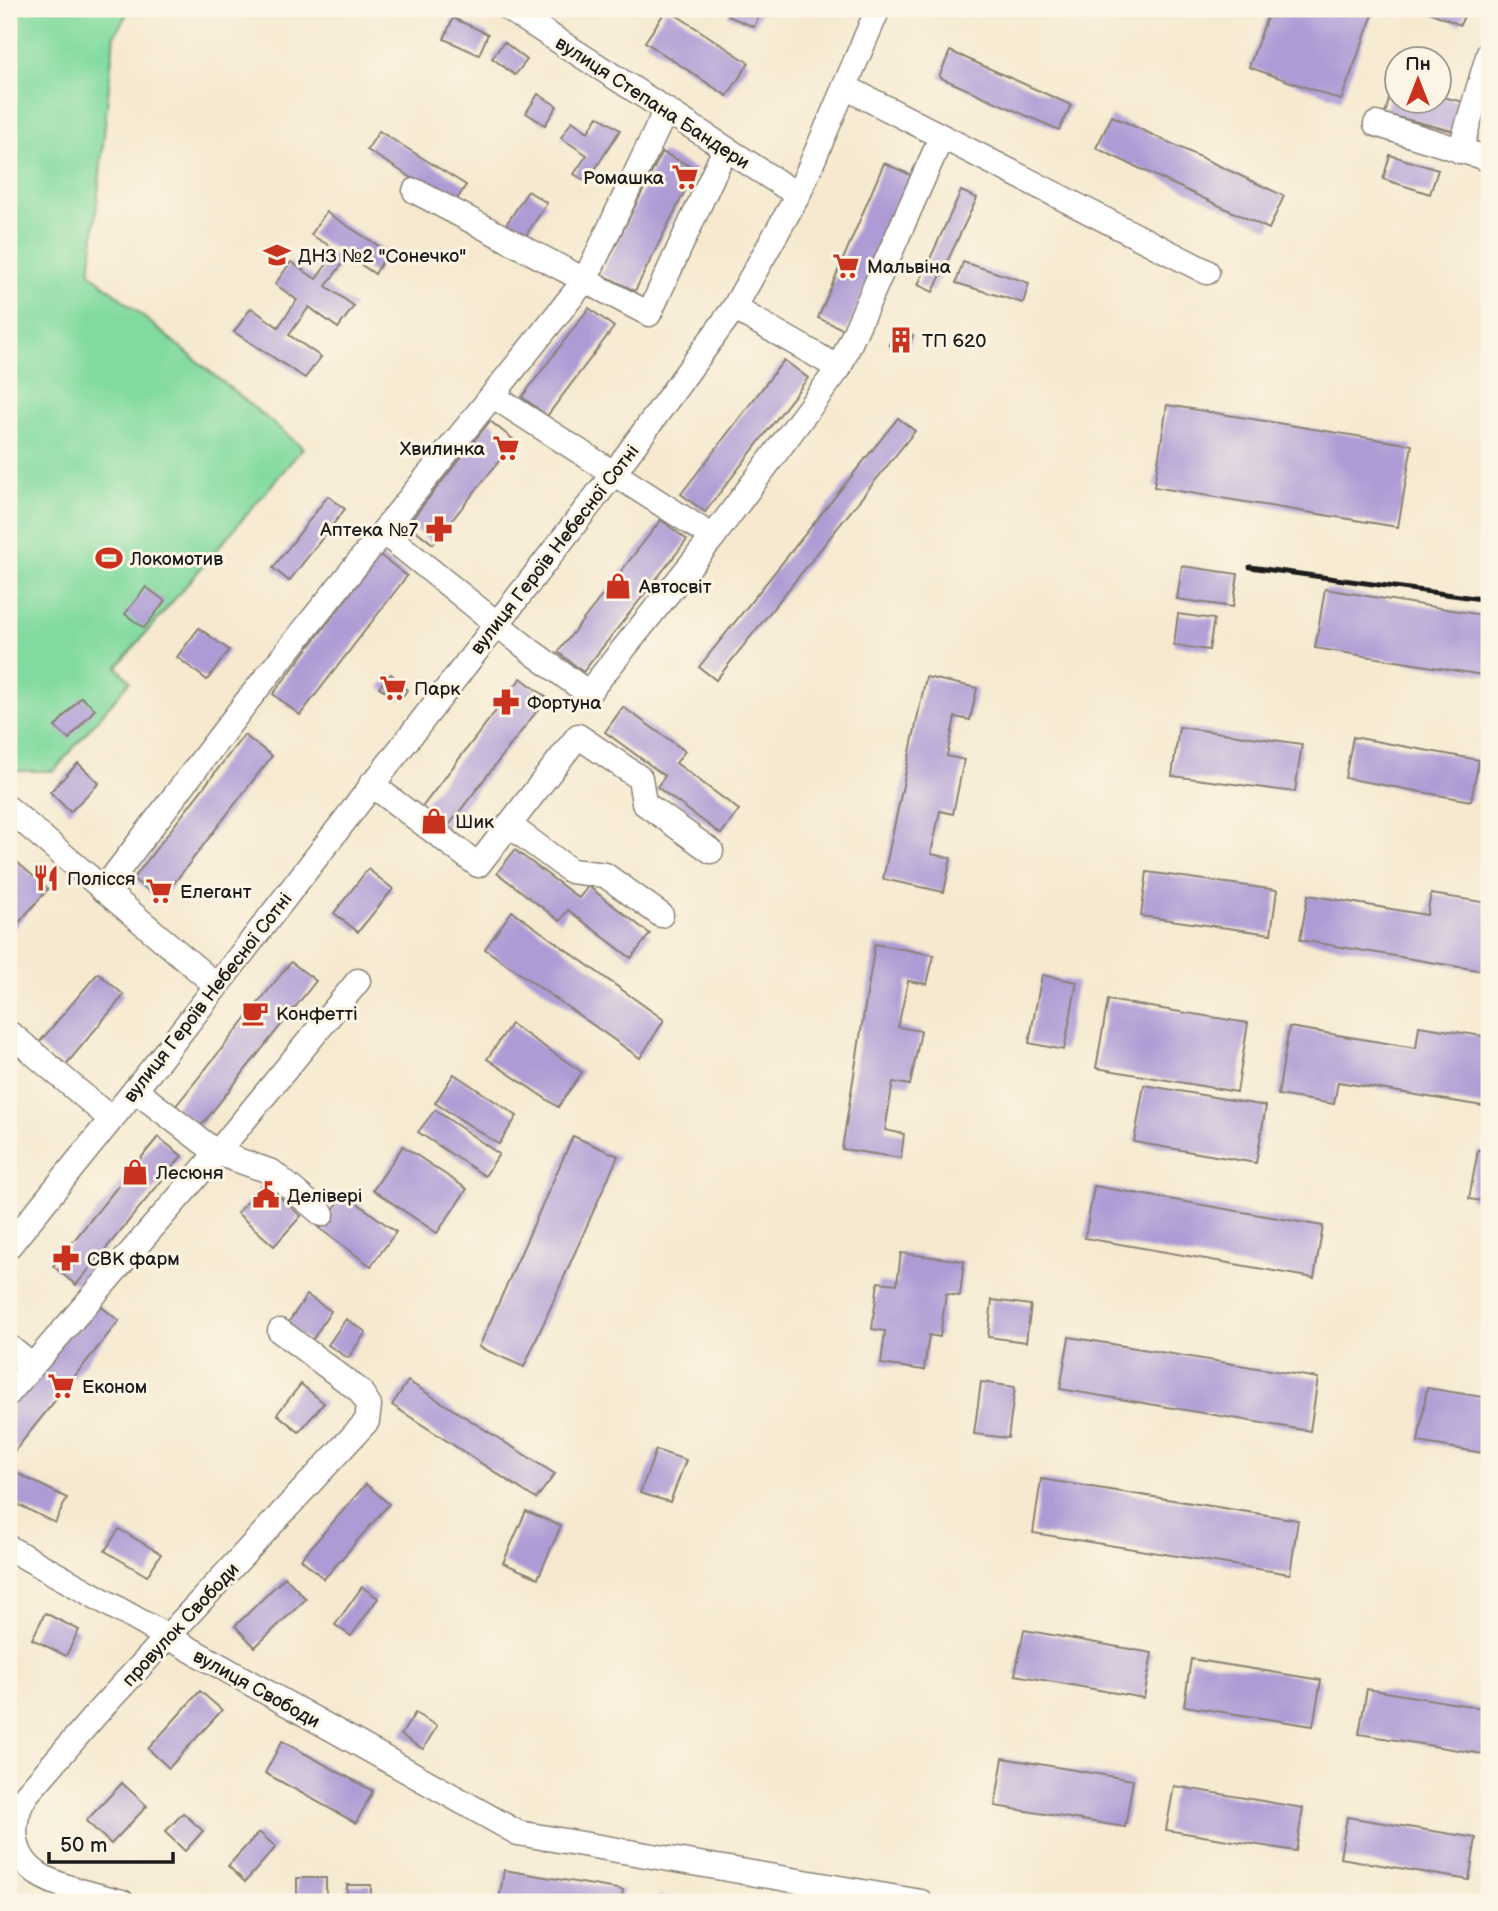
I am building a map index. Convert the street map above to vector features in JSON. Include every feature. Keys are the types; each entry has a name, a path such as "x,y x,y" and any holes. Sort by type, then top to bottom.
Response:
{"street":[{"name":"вулиця Степана Бандери","path":"509,9 798,195"},
{"name":"вулиця Героїв Небесної Сотні","path":"9,1246 135,1090 498,624 614,473 734,308 798,195 878,9"},
{"path":"1460,151 1489,53"},
{"path":"845,87 1207,272"},
{"path":"103,890 248,700 585,280 666,110"},
{"path":"1376,124 1489,159"},
{"path":"383,532 588,693 713,537 839,368 941,138"},
{"path":"415,191 649,314 726,149"},
{"path":"734,308 839,368"},
{"path":"493,396 713,537"},
{"path":"371,784 478,865 578,736 640,778 644,803 710,851"},
{"path":"9,809 216,985"},
{"path":"509,825 571,871 605,875 661,915"},
{"path":"9,1393 217,1153 358,981"},
{"path":"12,1035 111,1119"},
{"path":"135,1090 217,1153 272,1172 322,1214"},
{"name":"провулок Свободи","path":"122,1902 38,1874 27,1864 12,1838 16,1815 26,1795 367,1420 369,1405 360,1391 280,1331"},
{"path":"9,1347 31,1365"},
{"name":"вулиця Свободи","path":"9,1548 518,1833 830,1895 921,1902"}],"green space":[{"name":"Локомотив","path":"9,9 130,9 114,36 90,273 303,448 117,667 130,681 54,771 9,771"}],"building":[{"path":"667,9 749,63 727,96 645,42"},
{"path":"731,9 762,9 754,27 728,16"},
{"path":"1270,9 1375,9 1341,100 1249,67"},
{"path":"1422,9 1467,9 1460,25"},
{"path":"453,18 488,34 479,55 444,39"},
{"path":"504,42 527,60 515,75 492,58"},
{"path":"950,51 1071,105 1059,130 939,77"},
{"path":"538,94 557,106 545,125 526,113"},
{"path":"1452,99 1464,102 1457,132 1393,116 1452,116"},
{"path":"598,116 620,130 587,182 574,174 587,155 561,138 572,121 588,132"},
{"path":"1112,116 1284,196 1269,229 1096,148"},
{"path":"379,131 466,185 454,204 367,150"},
{"path":"662,152 696,169 635,291 601,274"},
{"path":"1390,155 1438,170 1430,194 1383,179"},
{"path":"884,163 913,176 847,331 818,318"},
{"path":"528,191 547,203 523,240 504,228"},
{"path":"961,191 977,198 933,292 918,285"},
{"path":"326,212 388,252 375,274 348,256 326,286 354,306 338,328 309,307 289,335 321,357 305,378 234,332 251,308 278,327 297,300 275,284 291,262 316,279 337,250 311,235"},
{"path":"963,262 1029,283 1023,303 956,283"},
{"path":"589,308 614,327 547,416 522,397"},
{"name":"ТП 620","path":"895,329 913,335 907,351 889,345"},
{"path":"784,360 808,378 705,512 681,494"},
{"path":"1167,405 1412,445 1398,527 1154,487"},
{"path":"898,418 915,431 716,680 699,667"},
{"path":"490,421 515,441 433,544 408,524"},
{"path":"328,496 345,509 289,581 273,568"},
{"path":"661,520 687,540 583,672 558,652"},
{"path":"380,555 407,576 300,715 273,694"},
{"path":"1182,566 1238,574 1233,607 1177,599"},
{"path":"146,587 165,601 144,628 125,614"},
{"path":"1325,589 1489,616 1489,676 1315,648"},
{"path":"1178,614 1214,619 1209,650 1174,645"},
{"path":"199,628 229,650 207,680 177,657"},
{"name":"Парк","path":"391,674 407,690 400,700 379,687"},
{"path":"926,677 977,688 970,720 955,717 947,756 964,760 953,814 940,811 931,854 951,858 944,892 883,879"},
{"path":"521,678 547,698 442,834 416,815"},
{"path":"81,697 95,709 69,739 55,727"},
{"path":"623,707 685,751 676,763 739,810 721,834 657,787 665,776 605,732"},
{"path":"1179,727 1302,744 1295,792 1172,776"},
{"path":"244,735 272,756 161,900 133,879"},
{"path":"1353,737 1479,760 1471,801 1345,778"},
{"path":"78,763 99,783 70,812 50,792"},
{"path":"515,850 579,898 588,886 650,934 631,958 568,910 560,921 497,873"},
{"path":"9,855 48,889 9,934"},
{"path":"368,869 393,889 358,932 334,913"},
{"path":"1147,872 1277,890 1271,934 1141,916"},
{"path":"1431,894 1489,903 1489,972 1300,940 1308,895 1427,915"},
{"path":"512,911 664,1020 640,1058 485,949"},
{"path":"875,944 934,955 927,984 908,981 898,1027 921,1031 910,1085 893,1082 885,1130 904,1134 901,1158 842,1149"},
{"path":"291,962 316,981 200,1127 175,1107"},
{"path":"98,973 124,995 64,1067 37,1045"},
{"path":"1042,975 1077,982 1064,1050 1029,1043"},
{"path":"1108,1000 1248,1023 1237,1092 1096,1068"},
{"path":"511,1024 582,1072 558,1107 487,1059"},
{"path":"1419,1026 1489,1037 1489,1107 1338,1082 1334,1104 1278,1095 1289,1027 1416,1048"},
{"path":"454,1074 517,1116 499,1144 435,1103"},
{"path":"1144,1085 1266,1106 1256,1163 1134,1142"},
{"path":"435,1110 499,1154 485,1176 418,1132"},
{"path":"573,1136 618,1156 524,1367 479,1347"},
{"path":"158,1137 182,1156 76,1285 53,1266"},
{"path":"403,1146 467,1189 437,1233 373,1190"},
{"path":"1478,1150 1489,1152 1489,1202 1469,1199"},
{"path":"264,1183 301,1216 274,1246 237,1213"},
{"path":"1094,1186 1323,1226 1314,1278 1085,1238"},
{"path":"345,1194 396,1232 371,1266 319,1228"},
{"path":"901,1253 964,1261 960,1296 946,1294 940,1337 929,1335 924,1370 881,1364 885,1331 872,1329 878,1282 897,1284"},
{"path":"307,1295 331,1311 311,1342 286,1326"},
{"path":"93,1300 119,1321 13,1453 9,1450 9,1406"},
{"path":"992,1300 1031,1305 1026,1342 988,1337"},
{"path":"346,1319 366,1332 348,1358 328,1345"},
{"path":"1069,1337 1318,1378 1310,1431 1060,1389"},
{"path":"408,1381 555,1474 536,1499 392,1405"},
{"path":"981,1382 1015,1387 1008,1438 974,1434"},
{"path":"301,1384 324,1403 299,1432 277,1414"},
{"path":"1427,1388 1489,1398 1489,1454 1418,1442"},
{"path":"656,1450 686,1460 670,1502 640,1493"},
{"path":"13,1471 67,1498 55,1523 9,1500 9,1479"},
{"path":"1041,1479 1298,1520 1290,1574 1033,1533"},
{"path":"366,1484 389,1504 324,1579 301,1559"},
{"path":"526,1511 561,1526 538,1578 503,1563"},
{"path":"119,1529 161,1554 147,1576 105,1551"},
{"path":"285,1577 306,1599 255,1647 235,1626"},
{"path":"362,1587 378,1598 351,1636 335,1625"},
{"path":"45,1613 79,1630 66,1656 32,1639"},
{"path":"1024,1630 1152,1653 1144,1698 1015,1675"},
{"path":"1191,1659 1321,1680 1313,1726 1184,1706"},
{"path":"1367,1689 1489,1709 1489,1755 1359,1734"},
{"path":"200,1691 222,1710 169,1768 148,1749"},
{"path":"415,1713 437,1726 423,1749 401,1735"},
{"path":"282,1741 373,1791 356,1823 265,1773"},
{"path":"1003,1758 1133,1780 1125,1827 995,1806"},
{"path":"122,1783 147,1806 111,1844 86,1821"},
{"path":"1174,1786 1303,1808 1296,1851 1166,1830"},
{"path":"183,1813 203,1831 185,1851 165,1832"},
{"path":"1347,1817 1476,1838 1469,1880 1340,1858"},
{"path":"259,1832 276,1847 245,1882 228,1866"},
{"path":"504,1870 623,1890 621,1902 499,1902"},
{"path":"297,1878 326,1878 326,1902 297,1902"},
{"path":"347,1885 371,1885 371,1902 347,1902"},
{"path":"658,1896 686,1901 686,1902 657,1902"}],"railway":[{"path":"1250,567 1489,600"}],"place":[{"name":"Ромашка","path":"685,177"},
{"name":"ДНЗ №2 \"Сонечко\"","path":"277,255"},
{"name":"Мальвіна","path":"846,266"},
{"name":"ТП 620","path":"901,340"},
{"name":"Хвилинка","path":"506,448"},
{"name":"Аптека №7","path":"439,529"},
{"name":"Локомотив","path":"109,558"},
{"name":"Автосвіт","path":"618,586"},
{"name":"Парк","path":"393,688"},
{"name":"Фортуна","path":"506,702"},
{"name":"Шик","path":"434,821"},
{"name":"Полісся","path":"46,878"},
{"name":"Елегант","path":"159,891"},
{"name":"Конфетті","path":"255,1013"},
{"name":"Лесюня","path":"135,1172"},
{"name":"Делівері","path":"266,1195"},
{"name":"СВК фарм","path":"66,1258"},
{"name":"Економ","path":"61,1386"}]}
